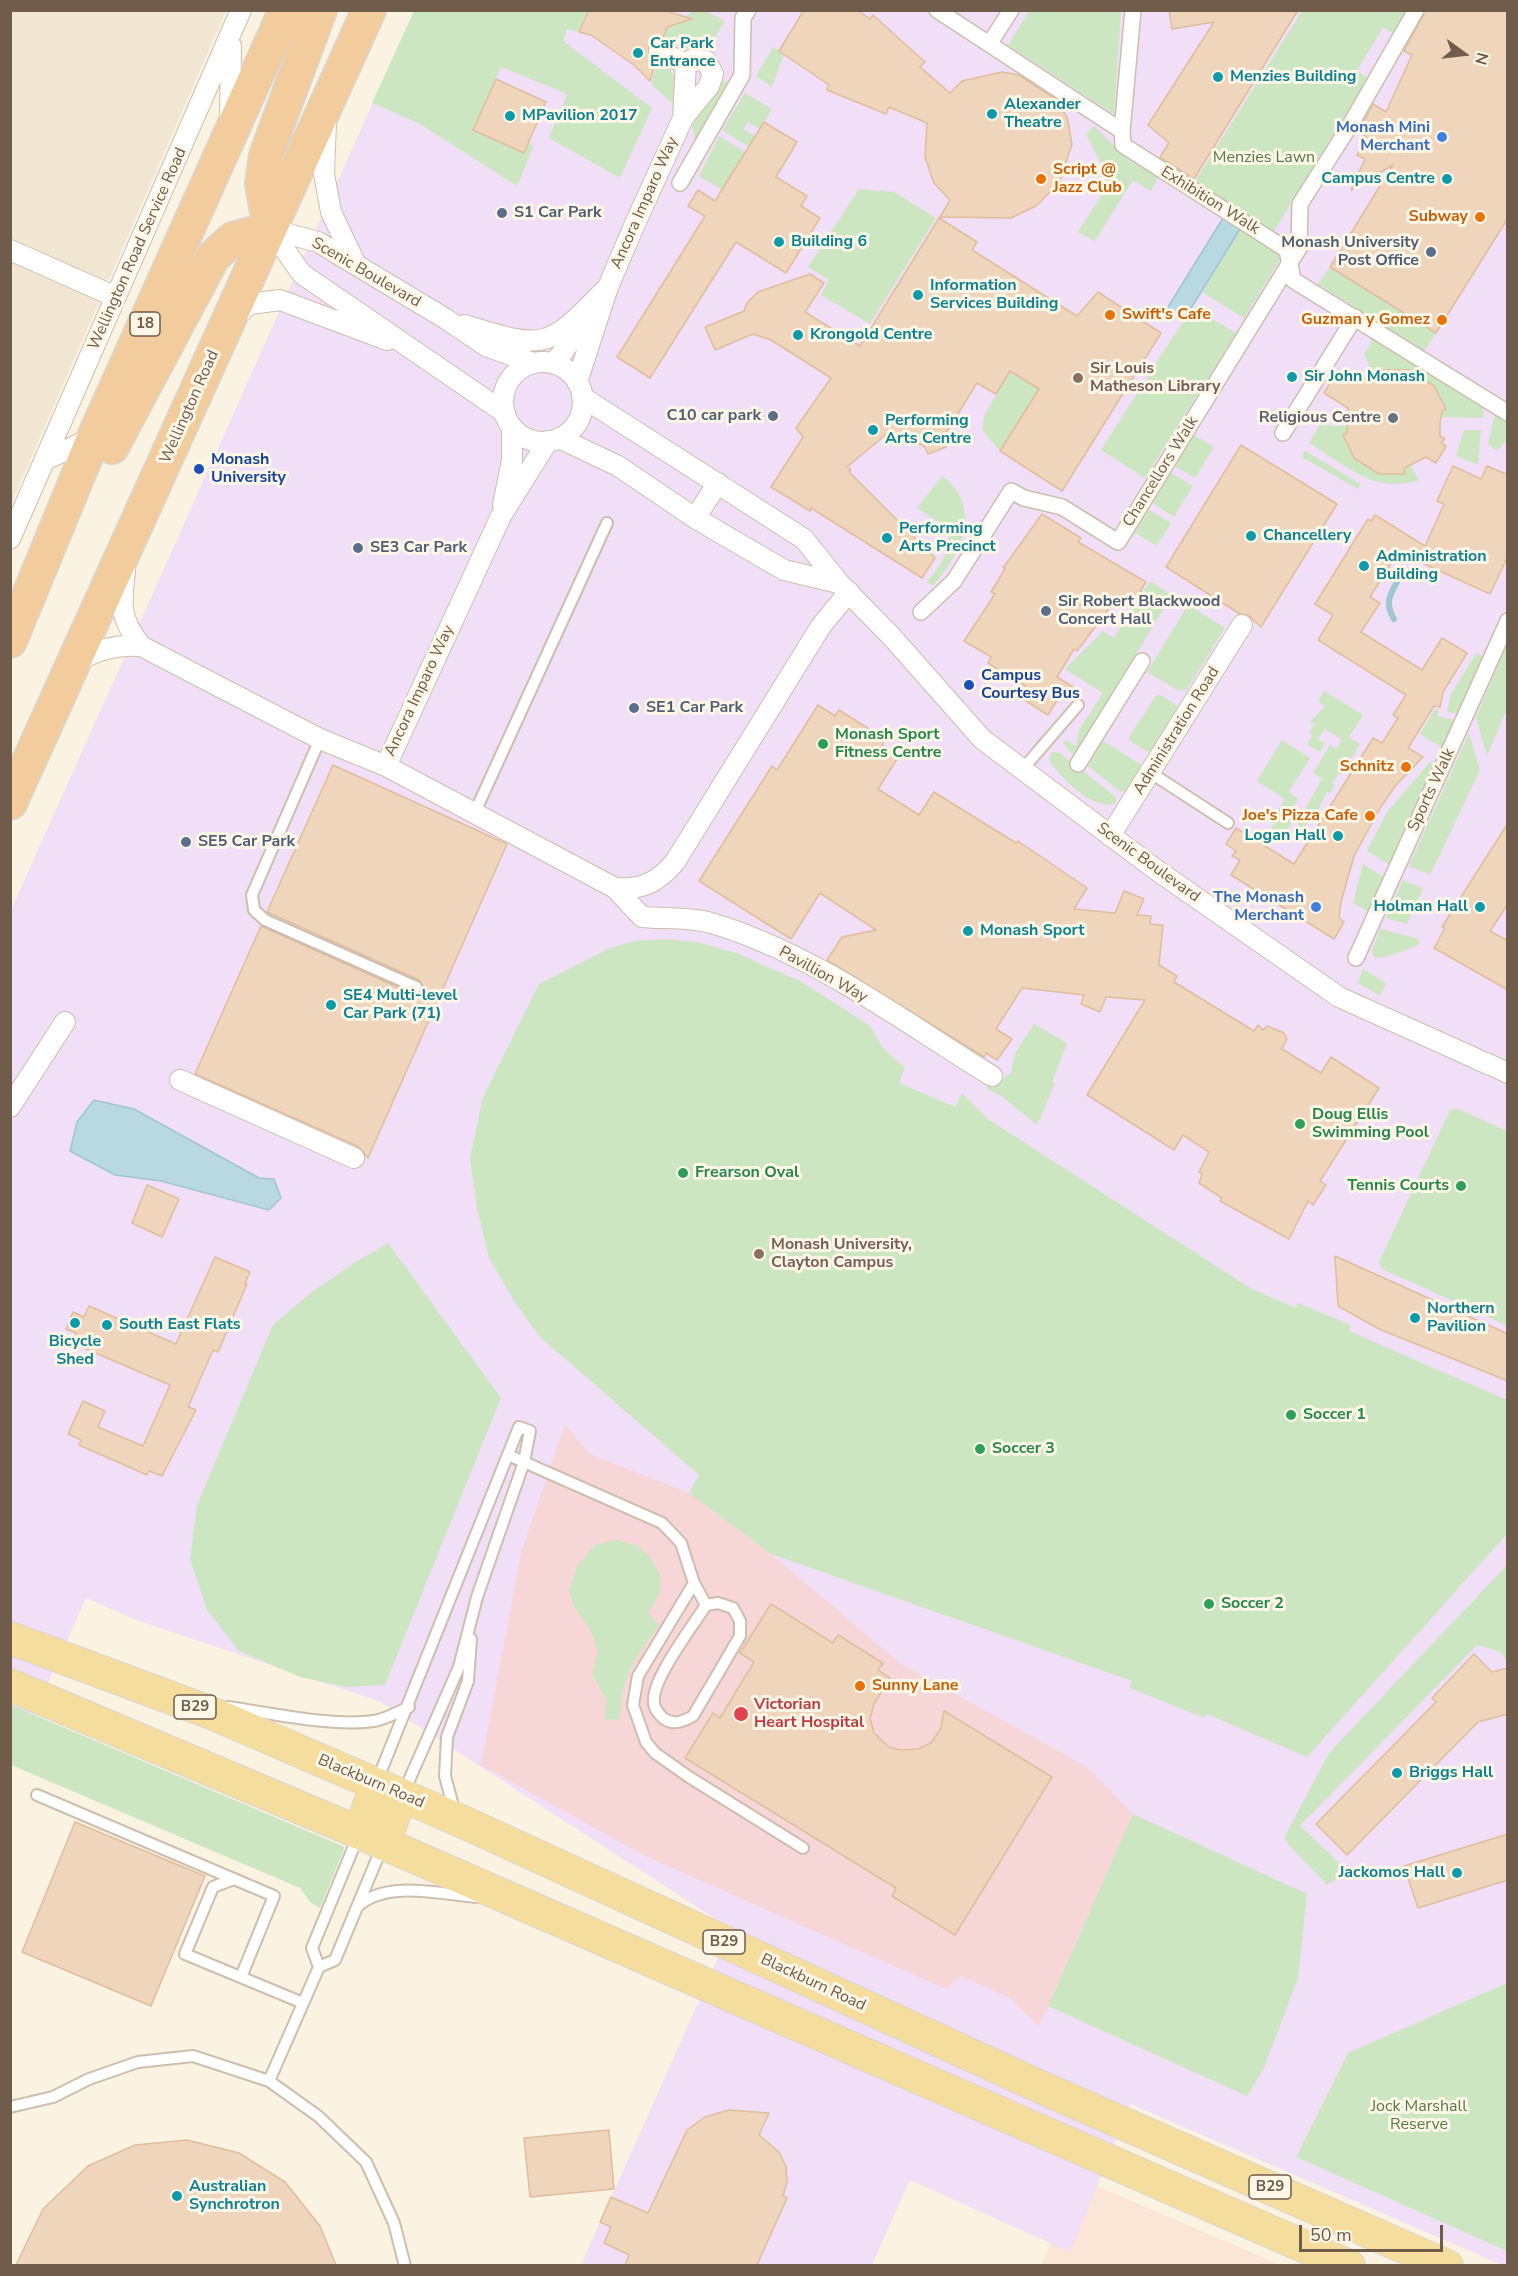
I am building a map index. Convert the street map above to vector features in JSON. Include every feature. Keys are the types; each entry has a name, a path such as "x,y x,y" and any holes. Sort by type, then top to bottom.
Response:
{"highway":[{"name":"18","path":"10,642 94,437 286,10"},
{"path":"10,642 201,275 213,257 233,239 270,230 262,184 266,155 320,10"},
{"name":"Wellington Road","path":"10,803 369,10"}],"main road":[{"name":"Blackburn Road","path":"10,1638 177,1700 461,1821 1045,2089 1447,2265"},
{"name":"B29","path":"10,1685 371,1839 1342,2264"},
{"path":"371,1839 389,1790"}],"street":[{"name":"Ancora Imparo Way","path":"680,183 742,75 743,18 748,10"},
{"name":"Exhibition Walk","path":"937,10 1122,131 1123,146 1231,214 1289,256 1293,279 1508,413"},
{"path":"990,44 1011,10"},
{"path":"1122,131 1133,10"},
{"name":"Chancellors Walk","path":"921,612 954,581 1011,491 1024,498 1062,507 1118,542 1289,256 1299,248 1300,204 1349,127 1416,10"},
{"name":"Wellington Road Service Road","path":"230,131 231,37 235,12"},
{"name":"Wellington Road Service Road","path":"10,539 231,37"},
{"path":"659,51 686,64"},
{"name":"Ancora Imparo Way","path":"580,389 608,287 683,118 709,86 713,74 706,61 692,60 686,64 683,118"},
{"path":"326,104 324,174 331,212 356,265"},
{"name":"Scenic Boulevard","path":"270,230 318,242 446,319 486,346 533,363"},
{"name":"Scenic Boulevard","path":"270,230 302,274 418,352 508,420"},
{"path":"10,250 116,297"},
{"path":"446,319 518,341 541,341 560,333 608,287"},
{"name":"Ancora Imparo Way","path":"554,364 608,287"},
{"path":"228,323 250,304 280,300 418,352"},
{"path":"1283,433 1355,317"},
{"path":"554,440 570,431 577,421 580,389 568,371 554,364 533,363 512,377 503,400 508,420 526,438 554,440 618,466 695,518 784,570 844,588 675,862 666,873 637,889 615,888"},
{"name":"Scenic Boulevard","path":"580,389 804,539 844,588 982,739 1110,836 1339,997 1508,1073"},
{"name":"Ancora Imparo Way","path":"501,516 512,460 508,420"},
{"path":"45,460 94,437"},
{"name":"Ancora Imparo Way","path":"515,834 386,766 501,516 554,440"},
{"path":"695,518 718,483"},
{"path":"129,544 122,611 127,628 141,646"},
{"name":"Sports Walk","path":"1356,958 1508,621"},
{"name":"Administration Road","path":"1110,836 1242,625"},
{"path":"74,662 104,648 120,644 141,646 211,680 320,739 386,766"},
{"path":"1078,764 1142,661"},
{"name":"Pavillion Way","path":"515,834 615,888 642,917 709,922 790,953 823,970 992,1076"},
{"path":"10,1107 65,1022"},
{"path":"180,1080 354,1158"}],"lane":[{"path":"475,812 607,523"},
{"path":"1022,770 1078,705"},
{"path":"320,739 252,895 254,910 265,920 416,987"},
{"path":"1151,773 1228,823"},
{"path":"519,1427 531,1431 524,1462 486,1567 454,1681 389,1790 409,1707 519,1427"},
{"path":"508,1455 662,1522 681,1543 694,1583 706,1605"},
{"path":"694,1583 638,1676 633,1705 646,1742 655,1753 803,1848"},
{"path":"718,1603 733,1608 740,1621 740,1635 693,1716 682,1723 667,1721 657,1713 654,1702 656,1686 706,1605 718,1603"},
{"path":"461,1821 450,1800 445,1771 448,1731 470,1674 471,1624"},
{"path":"177,1700 316,1719 354,1721 379,1720 409,1707"},
{"path":"642,1730 657,1713"},
{"path":"36,1795 274,1896 241,1977"},
{"path":"269,2081 319,1967 335,1960 357,1906 371,1839"},
{"path":"319,1967 312,1948 371,1839"},
{"path":"234,1880 213,1887 185,1954 303,2003"},
{"path":"357,1906 373,1896 395,1892 503,1898"},
{"path":"10,2107 53,2097 89,2079 138,2062 193,2056 269,2081 318,2116 366,2162 394,2223 405,2265"}],"shaded area":[{"path":"11,11 226,11 11,504"},
{"name":"Monash University, Clayton Campus","path":"414,11 1507,11 1507,2265 1502,2265 1131,2104 1070,2252 910,2180 872,2265 581,2265 731,1929 381,1702 134,1619 86,1598 11,1767 11,910"},
{"name":"Victorian Heart Hospital","path":"565,1425 590,1454 689,1493 771,1554 901,1664 1087,1767 1133,1814 1039,2026 1010,1998 961,1976 946,1989 645,1856 481,1765 522,1550"},
{"path":"1080,2179 1280,2265 1041,2266"}],"green space":[{"path":"589,10 579,32 567,29 563,41 652,108 620,178 549,138 567,94 501,67 473,130 523,153 529,141 533,148 517,186 420,124 372,103 414,11"},
{"path":"693,11 706,11 725,21 705,53 661,41 667,27 683,21"},
{"path":"1029,11 1121,11 1114,114 1008,45"},
{"name":"Menzies Lawn","path":"1302,11 1408,11 1394,34 1383,27 1357,71 1368,78 1273,233 1194,183"},
{"path":"773,47 784,54 772,87 756,76"},
{"path":"657,62 670,70 677,79 673,104 651,84"},
{"path":"720,82 730,83 695,139 692,126"},
{"path":"745,93 772,109 760,129 748,122 743,129 755,136 749,147 722,130"},
{"path":"1094,126 1123,155 1158,178 1151,191 1133,180 1095,241 1078,232 1105,189 1107,176 1086,134"},
{"path":"719,136 745,152 722,190 699,176"},
{"path":"859,189 894,192 936,218 870,324 821,295 829,280 808,267"},
{"path":"1240,229 1283,255 1244,318 1202,292"},
{"path":"1330,267 1436,333 1424,351 1318,284"},
{"path":"1192,307 1236,333 1145,478 1101,450"},
{"path":"1373,339 1483,407 1483,418 1441,417 1409,370 1383,370 1373,374 1364,354"},
{"path":"1010,371 1039,389 1000,451 982,430 985,414"},
{"path":"1495,414 1507,422 1507,439 1497,451 1488,444"},
{"path":"1320,425 1347,426 1347,432 1344,435 1379,474 1405,474 1404,468 1410,465 1419,480 1403,484 1388,484 1374,481 1348,468 1309,443"},
{"path":"1464,430 1481,430 1478,465 1456,456"},
{"path":"1194,435 1214,447 1195,478 1175,466"},
{"path":"1304,450 1360,484 1358,489 1302,457"},
{"path":"1171,473 1193,486 1174,517 1152,503"},
{"path":"942,476 955,489 962,502 965,516 964,531 952,560 933,586 927,582 945,556 949,541 948,533 935,519 917,508"},
{"path":"1148,509 1171,523 1157,546 1134,532"},
{"path":"1150,581 1172,595 1074,756 1062,742 1067,741 1076,746 1079,730 1103,693 1065,669 1103,631 1114,638"},
{"path":"1188,605 1225,628 1187,689 1179,691 1147,672"},
{"path":"1507,645 1507,709 1487,756 1476,717"},
{"path":"1476,654 1484,656 1458,714 1447,712 1451,694"},
{"path":"1324,691 1363,715 1349,737 1360,744 1351,759 1349,757 1341,775 1338,774 1332,784 1335,786 1330,793 1327,791 1318,811 1316,810 1299,836 1294,833 1322,778 1313,773 1330,745 1336,749 1342,740 1325,729 1318,739 1325,743 1320,752 1307,744 1313,735 1309,733 1314,724 1310,722 1325,706 1318,701"},
{"path":"1160,695 1178,706 1150,753 1130,741 1129,737 1156,696"},
{"path":"1435,709 1439,709 1438,716 1455,720 1443,748 1420,734"},
{"path":"1469,733 1480,770 1430,875 1409,866"},
{"path":"1282,740 1310,758 1289,792 1298,799 1293,807 1297,809 1292,817 1294,819 1283,836 1271,828 1276,821 1273,818 1285,799 1257,781"},
{"path":"1103,741 1140,764 1140,770 1128,791 1121,792 1088,766"},
{"path":"1052,752 1060,753 1116,797 1116,803 1097,803 1079,792 1049,761"},
{"path":"1430,762 1435,765 1390,865 1367,851 1387,812"},
{"path":"1363,864 1384,877 1369,912 1353,903"},
{"path":"1403,880 1423,888 1407,924 1386,918"},
{"path":"1380,929 1419,939 1419,945 1383,958 1374,957 1372,951"},
{"path":"665,939 697,942 736,953 800,981 869,1025 883,1048 905,1068 899,1083 956,1107 962,1093 988,1119 1250,1288 1296,1308 1298,1303 1351,1325 1349,1331 1507,1400 1507,1534 1307,1757 1207,1714 1204,1718 1130,1688 1132,1681 771,1554 689,1493 699,1475 540,1337 518,1307 489,1258 477,1208 470,1158 483,1097 539,984 610,948 635,941"},
{"path":"1363,969 1386,983 1380,996 1358,983"},
{"path":"1034,1024 1067,1043 1052,1082 1055,1084 1037,1125 1001,1096 986,1088 1011,1073 1015,1053"},
{"name":"Tennis Courts","path":"1456,1108 1507,1131 1507,1326 1480,1313 1478,1307 1471,1309 1382,1269 1379,1262 1450,1110"},
{"path":"388,1243 501,1398 385,1685 346,1687 300,1677 239,1651 207,1610 190,1559 197,1505 273,1325 308,1295"},
{"path":"616,1540 638,1546 651,1558 660,1575 660,1593 648,1613 659,1625 636,1659 626,1679 620,1719 605,1720 606,1699 592,1675 598,1650 589,1628 574,1607 569,1590 578,1565 595,1545"},
{"path":"1507,1565 1507,1660 1500,1652 1477,1645 1300,1826 1349,1872 1327,1885 1287,1843 1285,1836 1329,1753"},
{"path":"11,1705 345,1847 320,1908 310,1902 300,1888 11,1765"},
{"path":"1133,1814 1307,1894 1298,1979 1263,2070 1247,2096 1048,2006"},
{"name":"Jock Marshall Reserve","path":"1507,1983 1507,2251 1296,2157 1348,2053"}],"water":[{"path":"1223,218 1240,229 1185,318 1168,307"},
{"path":"94,1100 134,1109 259,1178 274,1179 281,1198 269,1210 161,1181 115,1175 70,1151 77,1122"}],"building":[{"name":"Car Park Entrance","path":"589,10 663,10 692,19 667,27 662,40 653,41 649,45 649,57 655,63 650,81 634,65 591,35 579,32"},
{"name":"Alexander Theatre","path":"804,10 857,10 870,19 873,15 925,62 920,67 950,93 962,81 1002,72 1019,75 1054,98 1067,117 1072,144 1059,183 1036,206 1011,218 940,217 950,200 934,183 925,157 927,123 889,107 886,114 827,90 829,85 779,51"},
{"name":"Menzies Building","path":"1169,10 1298,10 1194,179 1160,157 1169,143 1148,125 1214,22 1172,29"},
{"name":"Campus Centre","path":"1426,10 1508,10 1508,218 1436,333 1330,267 1393,165 1351,190 1365,159 1357,155 1366,136 1358,132 1373,104 1386,112 1412,55 1404,51"},
{"name":"MPavilion 2017","path":"496,79 546,102 524,153 473,130"},
{"name":"Building 6","path":"764,122 797,142 776,177 807,196 801,206 820,218 786,273 736,242 650,378 617,357 705,216 688,206 698,190 715,201"},
{"path":"939,218 977,242 972,250 1077,316 1098,292 1161,333 1062,491 1000,451 1039,389 1010,371 996,394 977,383 943,438 946,447 928,454 924,446 889,432 847,467 851,470 849,472 935,558 922,578 811,508 810,511 771,487 803,437 796,428 831,378 771,340 753,334 715,350 705,327 744,311 747,303 758,292 810,274 824,283 805,312 860,346"},
{"name":"Religious Centre","path":"1383,370 1409,370 1434,386 1446,409 1442,411 1440,436 1445,439 1441,443 1446,446 1436,463 1426,457 1404,468 1405,474 1379,474 1354,458 1343,435 1347,433 1348,408 1324,393 1336,372 1353,382"},
{"name":"Chancellery","path":"1241,445 1337,504 1261,627 1248,615 1240,614 1166,567"},
{"path":"1453,466 1481,479 1487,466 1508,475 1508,556 1490,594 1398,552 1370,597 1380,603 1361,632 1422,670 1442,638 1467,653 1443,692 1440,707 1434,706 1408,748 1423,757 1396,785 1380,808 1354,856 1341,902 1339,918 1344,922 1334,939 1231,875 1240,860 1232,856 1236,851 1226,844 1236,828 1294,864 1373,738 1382,743 1398,718 1393,715 1406,695 1318,640 1333,615 1315,604 1368,519 1371,521 1375,515 1425,546 1444,504 1437,501"},
{"name":"Sir Robert Blackwood Concert Hall","path":"1042,514 1081,538 1078,542 1146,582 1131,607 1117,598 1077,651 1074,649 1057,677 1073,687 1066,699 1060,696 1048,715 1023,699 1029,689 988,663 991,657 964,641 995,594 991,592 1005,569 1003,568"},
{"name":"Monash Sport","path":"818,705 835,716 839,710 885,739 882,745 899,756 878,789 919,815 934,792 1016,843 1018,841 1087,888 1074,909 1115,913 1124,891 1144,899 1137,915 1151,916 1150,924 1163,925 1159,965 1177,976 1174,982 1254,1031 1258,1025 1263,1030 1267,1026 1284,1033 1287,1039 1282,1049 1321,1073 1331,1057 1379,1088 1320,1181 1326,1185 1313,1205 1308,1201 1289,1239 1220,1201 1222,1198 1199,1183 1202,1174 1199,1172 1209,1152 1183,1135 1174,1150 1087,1095 1145,1000 1106,997 1100,1012 1081,1004 1084,995 1022,988 996,1029 1012,1039 997,1060 986,1053 984,1057 827,960 842,937 876,930 820,893 791,939 699,881 772,766 777,770"},
{"name":"SE4 Multi-level Car Park (71)","path":"333,765 507,844 368,1158 359,1147 195,1074 261,926 413,994 423,991 419,980 267,912"},
{"name":"Holman Hall","path":"1508,823 1508,904 1490,931 1508,941 1508,990 1434,948 1445,928 1442,927"},
{"path":"147,1185 179,1199 162,1237 132,1223"},
{"name":"Northern Pavilion","path":"1335,1256 1508,1334 1508,1381 1379,1329 1338,1306"},
{"name":"South East Flats","path":"215,1257 250,1272 218,1352 213,1350 188,1407 196,1410 162,1476 149,1471 147,1475 79,1445 81,1440 68,1434 83,1401 105,1411 98,1427 143,1446 170,1385 72,1343 76,1333 66,1329 73,1312 84,1317 89,1306 176,1344"},
{"name":"Victorian Heart Hospital","path":"771,1604 833,1643 838,1635 883,1663 878,1670 890,1678 874,1704 870,1719 874,1733 889,1747 901,1750 918,1749 931,1743 941,1728 944,1711 1052,1777 955,1935 892,1896 896,1888 685,1758 713,1713 720,1718 754,1662 740,1653"},
{"name":"Briggs Hall","path":"1474,1654 1492,1672 1508,1668 1508,1714 1478,1722 1347,1855 1316,1824 1436,1702 1432,1698"},
{"path":"75,1822 205,1876 151,2006 22,1952"},
{"name":"Jackomos Hall","path":"1508,1834 1508,1880 1418,1908 1404,1866"},
{"path":"729,2110 769,2113 759,2135 779,2152 786,2167 787,2182 783,2196 787,2198 757,2265 625,2265 629,2255 604,2243 611,2227 600,2222 611,2197 648,2213 687,2130 705,2117"},
{"path":"609,2130 614,2189 530,2197 524,2138"},
{"name":"Australian Synchrotron","path":"187,2140 239,2153 285,2182 320,2226 336,2265 16,2265 43,2209 88,2166 135,2145"}],"waterway":[{"path":"1394,619 1389,600 1397,582"}],"place":[{"name":"Car Park Entrance","path":"638,53"},
{"name":"Menzies Building","path":"1218,77"},
{"name":"Alexander Theatre","path":"992,114"},
{"name":"MPavilion 2017","path":"510,116"},
{"name":"Monash Mini Merchant","path":"1442,137"},
{"name":"Script @ Jazz Club","path":"1041,179"},
{"name":"Campus Centre","path":"1447,179"},
{"name":"S1 Car Park","path":"502,213"},
{"name":"Subway","path":"1480,217"},
{"name":"Building 6","path":"779,242"},
{"name":"Monash University Post Office","path":"1431,252"},
{"name":"Information Services Building","path":"918,295"},
{"name":"Swift's Cafe","path":"1110,315"},
{"name":"Guzman y Gomez","path":"1442,320"},
{"name":"Krongold Centre","path":"798,335"},
{"name":"Sir John Monash","path":"1292,377"},
{"name":"Sir Louis Matheson Library","path":"1078,378"},
{"name":"C10 car park","path":"773,416"},
{"name":"Religious Centre","path":"1393,418"},
{"name":"Performing Arts Centre","path":"873,430"},
{"name":"Monash University","path":"199,469"},
{"name":"Chancellery","path":"1251,536"},
{"name":"Performing Arts Precinct","path":"887,538"},
{"name":"SE3 Car Park","path":"358,548"},
{"name":"Administration Building","path":"1364,566"},
{"name":"Sir Robert Blackwood Concert Hall","path":"1046,611"},
{"name":"Campus Courtesy Bus","path":"969,685"},
{"name":"SE1 Car Park","path":"634,708"},
{"name":"Monash Sport Fitness Centre","path":"823,744"},
{"name":"Schnitz","path":"1406,767"},
{"name":"Joe's Pizza Cafe","path":"1370,816"},
{"name":"Logan Hall","path":"1338,836"},
{"name":"SE5 Car Park","path":"186,842"},
{"name":"The Monash Merchant","path":"1316,907"},
{"name":"Holman Hall","path":"1480,907"},
{"name":"Monash Sport","path":"968,931"},
{"name":"SE4 Multi-level Car Park (71)","path":"331,1005"},
{"name":"Doug Ellis Swimming Pool","path":"1300,1124"},
{"name":"Frearson Oval","path":"683,1173"},
{"name":"Tennis Courts","path":"1461,1186"},
{"name":"Monash University, Clayton Campus","path":"759,1254"},
{"name":"Northern Pavilion","path":"1415,1318"},
{"name":"Bicycle Shed","path":"75,1323"},
{"name":"South East Flats","path":"107,1325"},
{"name":"Soccer 1","path":"1291,1415"},
{"name":"Soccer 3","path":"980,1449"},
{"name":"Soccer 2","path":"1209,1604"},
{"name":"Sunny Lane","path":"860,1686"},
{"name":"Victorian Heart Hospital","path":"741,1714"},
{"name":"Briggs Hall","path":"1397,1773"},
{"name":"Jackomos Hall","path":"1457,1873"},
{"name":"Australian Synchrotron","path":"177,2196"}]}
